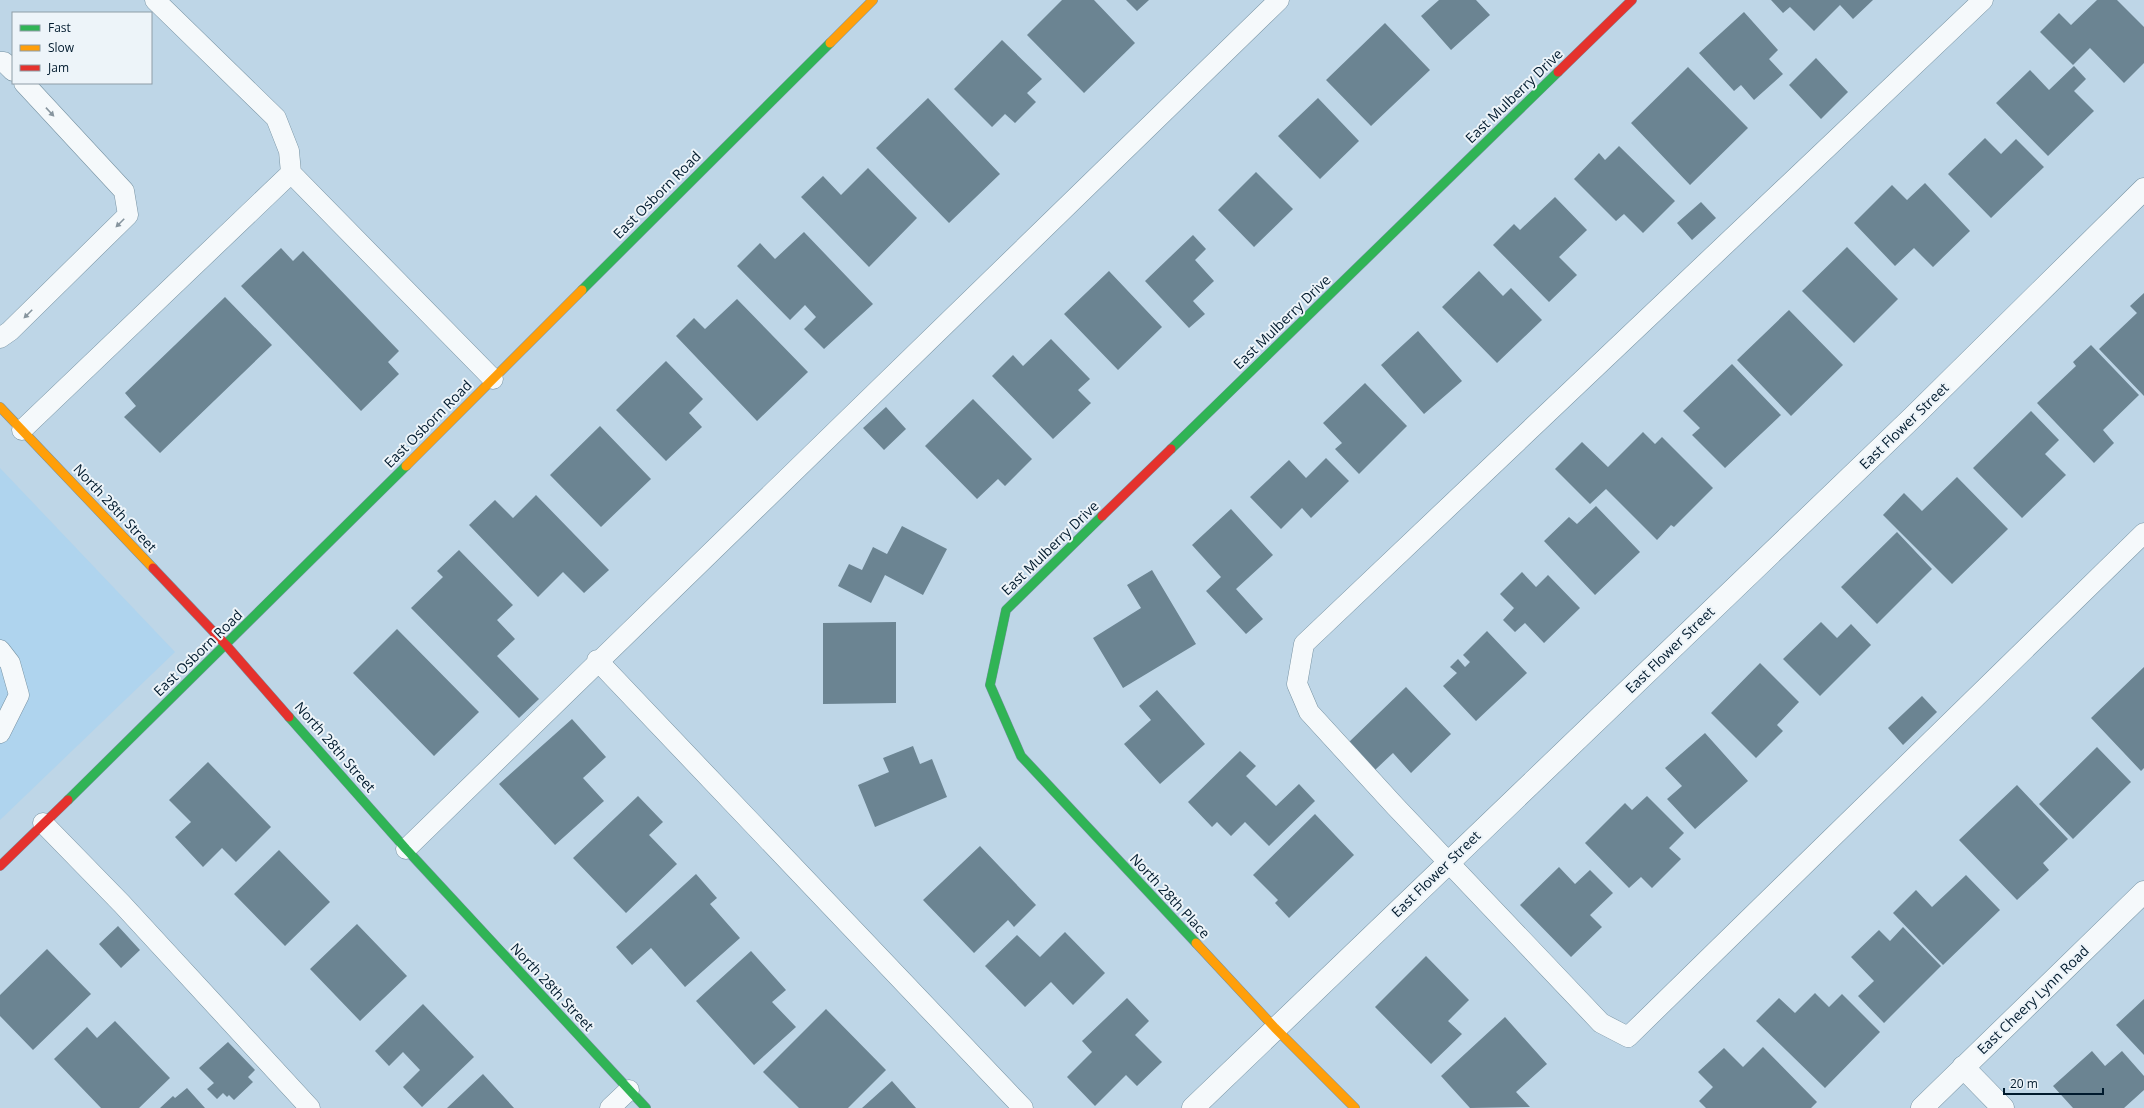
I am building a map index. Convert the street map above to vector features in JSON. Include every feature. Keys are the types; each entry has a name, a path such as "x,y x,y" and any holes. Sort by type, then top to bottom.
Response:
{"street":[{"name":"East Osborn Road","path":"0,866 226,645 873,0"},
{"name":"East Mulberry Drive","path":"990,685 1006,610 1632,0"},
{"name":"East Flower Street","path":"1193,1108 1274,1028 1914,417 2144,189"},
{"name":"North 28th Street","path":"0,407 226,645 406,849 646,1108"},
{"name":"North 28th Place","path":"990,685 1021,756 1274,1028 1355,1108"},
{"name":"East Cheery Lynn Road","path":"1922,1108 2144,892"},
{"path":"1964,1067 2003,1108"}],"lane":[{"path":"155,0 276,118 289,151 291,173 493,379"},
{"path":"406,849 597,660 1279,0"},
{"path":"1983,0 1304,644 1297,684 1309,712 1395,806 1449,861 1601,1023 1628,1037 2144,534"},
{"path":"0,62 4,62 12,71"},
{"path":"0,338 10,331 128,215 124,191 25,84"},
{"path":"22,430 291,173"},
{"path":"0,650 10,663 19,695 0,733"},
{"path":"597,660 1023,1108"},
{"path":"43,823 122,904 310,1108"},
{"path":"610,1108 629,1090"}],"shaded area":[{"path":"0,468 175,652 0,820"}],"building":[{"path":"1062,0 1094,0 1135,43 1084,93 1027,35"},
{"path":"1126,0 1149,0 1137,11"},
{"path":"1439,0 1476,0 1490,15 1451,50 1421,16"},
{"path":"1771,0 1873,0 1853,19 1840,5 1814,31 1790,7 1783,13"},
{"path":"2097,0 2117,0 2144,27 2144,63 2124,83 2090,48 2073,65 2040,32 2059,13 2071,25"},
{"path":"1744,12 1778,50 1769,59 1783,74 1754,100 1741,85 1734,91 1699,53"},
{"path":"1385,23 1430,70 1371,126 1326,80"},
{"path":"1002,40 1042,79 1027,93 1036,102 1015,123 1005,114 992,127 954,89"},
{"path":"1816,58 1848,92 1821,119 1789,85"},
{"path":"2074,66 2086,79 2074,91 2094,111 2048,156 1996,103 2030,70 2049,90"},
{"path":"1688,67 1748,128 1690,185 1631,123"},
{"path":"928,98 1000,174 949,223 876,148"},
{"path":"1318,98 1359,141 1320,179 1278,136"},
{"path":"1985,138 2001,154 2016,139 2044,167 1991,218 1948,174"},
{"path":"1619,146 1675,201 1643,233 1624,214 1616,221 1574,179 1599,153 1605,160"},
{"path":"868,168 917,218 869,267 801,197 823,176 841,195"},
{"path":"1256,172 1293,209 1254,247 1218,210"},
{"path":"1925,183 1970,231 1933,267 1914,248 1895,266 1854,223 1892,185 1907,200"},
{"path":"1555,197 1587,230 1559,257 1577,275 1549,302 1493,245 1514,224 1520,230"},
{"path":"1701,202 1716,218 1692,240 1677,223"},
{"path":"804,232 873,304 824,349 804,329 816,317 805,305 790,320 737,266 760,243 775,259"},
{"path":"1193,235 1206,249 1195,260 1214,281 1193,301 1205,314 1189,328 1145,281"},
{"path":"1847,247 1898,299 1854,343 1802,291"},
{"path":"281,248 293,261 303,251 399,351 388,362 399,374 361,411 241,286"},
{"path":"1109,271 1162,327 1118,370 1064,314"},
{"path":"1479,271 1503,296 1511,288 1542,320 1497,363 1442,307"},
{"path":"2144,293 2144,396 2099,349 2137,313 2130,306"},
{"path":"225,297 272,345 160,453 124,417 136,406 125,393"},
{"path":"737,299 808,372 757,421 676,336 694,318 705,329"},
{"path":"1789,310 1843,365 1791,416 1737,360"},
{"path":"1418,331 1462,381 1424,414 1381,365"},
{"path":"1051,339 1090,379 1078,390 1091,403 1053,439 992,376 1013,355 1023,366"},
{"path":"2091,345 2139,395 2103,430 2114,443 2094,463 2037,403 2076,366 2073,362"},
{"path":"666,361 703,399 689,413 702,427 666,461 616,410"},
{"path":"1732,364 1781,415 1725,468 1692,435 1700,428 1683,411"},
{"path":"1365,383 1407,426 1359,474 1335,449 1342,443 1323,423"},
{"path":"973,399 1032,459 1005,486 998,479 977,499 925,446"},
{"path":"886,407 906,429 884,450 863,428"},
{"path":"2031,411 2059,440 2045,454 2066,475 2022,518 1973,468"},
{"path":"600,426 651,479 601,527 550,475"},
{"path":"1643,432 1655,444 1662,437 1713,488 1674,527 1671,525 1657,540 1606,489 1590,504 1555,469 1582,442 1608,467"},
{"path":"1326,458 1349,481 1311,518 1302,508 1281,529 1250,497 1289,460 1306,478"},
{"path":"1957,477 2008,529 1952,584 1883,515 1904,493 1922,511"},
{"path":"536,495 609,570 584,593 563,572 538,597 469,525 495,500 513,518"},
{"path":"1596,506 1640,552 1595,595 1544,541 1569,517 1577,524"},
{"path":"1231,509 1273,555 1236,589 1263,619 1246,634 1206,591 1221,577 1192,545"},
{"path":"902,526 947,549 923,595 885,575 871,603 838,586 849,564 862,570 873,547 887,554"},
{"path":"1897,532 1932,569 1877,624 1841,587"},
{"path":"459,550 513,605 497,620 515,639 497,656 539,699 519,718 411,608 443,577 437,571"},
{"path":"1152,570 1196,644 1123,688 1093,638 1141,608 1127,585"},
{"path":"1522,572 1536,587 1548,575 1580,608 1544,643 1525,623 1515,632 1503,620 1514,608 1500,594"},
{"path":"896,622 896,703 823,704 823,623"},
{"path":"1821,622 1837,638 1851,624 1871,645 1820,696 1783,659"},
{"path":"397,629 479,712 434,756 353,673"},
{"path":"1487,631 1527,673 1476,721 1443,686 1457,673 1450,667 1458,659 1465,667 1470,662 1463,655"},
{"path":"1760,663 1799,702 1777,725 1783,731 1756,758 1711,713"},
{"path":"2144,667 2144,768 2141,771 2091,718"},
{"path":"1406,687 1451,734 1411,773 1393,753 1375,770 1349,742"},
{"path":"1157,690 1205,744 1160,784 1124,744 1151,720 1139,706"},
{"path":"1922,696 1937,712 1903,745 1888,728"},
{"path":"572,719 606,757 583,778 604,801 555,845 499,784"},
{"path":"1705,733 1748,781 1695,829 1667,799 1682,786 1665,768"},
{"path":"913,746 920,764 932,759 947,797 875,827 858,785 889,772 883,758"},
{"path":"2097,747 2131,782 2073,839 2039,804"},
{"path":"1240,751 1256,766 1246,776 1276,806 1299,784 1315,801 1269,846 1245,822 1231,836 1217,822 1212,827 1188,802"},
{"path":"208,762 271,827 236,862 222,848 203,867 175,837 191,822 169,800"},
{"path":"2017,785 2068,839 2043,863 2049,870 2017,900 1959,840"},
{"path":"638,796 663,822 649,835 677,864 626,913 573,858"},
{"path":"1647,796 1684,833 1669,848 1681,859 1652,888 1641,877 1629,888 1585,843 1625,803 1632,810"},
{"path":"1315,814 1354,855 1289,918 1275,903 1278,900 1253,875"},
{"path":"980,846 1036,905 1014,927 1008,920 974,953 923,900"},
{"path":"279,850 330,902 285,946 234,894"},
{"path":"1559,867 1575,884 1590,870 1613,893 1590,915 1602,927 1571,957 1520,905"},
{"path":"696,874 717,898 710,904 740,938 685,987 651,948 632,965 616,947"},
{"path":"1966,875 2000,910 1943,965 1893,913 1916,890 1932,907"},
{"path":"357,924 407,976 360,1021 310,969"},
{"path":"118,926 140,950 121,968 99,944"},
{"path":"1903,927 1941,966 1884,1023 1858,996 1874,981 1851,957 1879,930 1890,941"},
{"path":"1065,932 1105,973 1073,1005 1051,982 1025,1007 985,966 1017,935 1040,957"},
{"path":"47,949 91,994 33,1050 0,1016 0,995"},
{"path":"751,951 786,990 772,1002 796,1027 754,1065 696,1001"},
{"path":"1426,956 1469,1000 1448,1021 1462,1034 1431,1064 1375,1007"},
{"path":"1815,993 1829,1007 1842,994 1880,1032 1825,1088 1756,1021 1779,998 1795,1013"},
{"path":"1127,998 1149,1021 1135,1035 1162,1062 1137,1086 1126,1075 1095,1106 1067,1077 1092,1052 1082,1041"},
{"path":"2144,999 2144,1055 2116,1025"},
{"path":"423,1004 474,1057 422,1107 403,1087 420,1070 403,1052 389,1066 375,1051"},
{"path":"826,1009 886,1070 848,1108 799,1108 763,1072"},
{"path":"1505,1017 1547,1064 1516,1092 1530,1107 1470,1108 1441,1076"},
{"path":"115,1021 170,1078 139,1108 101,1108 54,1059 87,1027 97,1038"},
{"path":"228,1042 255,1070 248,1077 253,1082 234,1100 229,1095 227,1097 223,1093 217,1099 207,1089 214,1083 199,1068"},
{"path":"1763,1047 1817,1102 1811,1108 1706,1108 1699,1101 1713,1087 1698,1072 1724,1048 1743,1067"},
{"path":"2092,1051 2105,1066 2122,1051 2144,1076 2144,1090 2124,1108 2073,1108 2053,1086"},
{"path":"483,1074 514,1108 447,1108"},
{"path":"892,1081 916,1108 862,1108"},
{"path":"187,1088 205,1108 160,1108 173,1096 175,1098"}],"traffic: fast":[{"path":"582,290 830,43"},
{"path":"1171,449 1558,72"},
{"path":"68,800 406,466"},
{"path":"1102,516 1006,610 990,685 1021,756 1196,943"},
{"path":"289,717 406,849 646,1108"}],"traffic: slow":[{"path":"830,43 873,0"},
{"path":"406,466 582,290"},
{"path":"0,407 153,568"},
{"path":"1196,943 1275,1028 1355,1108"}],"traffic: jam":[{"path":"1558,72 1632,0"},
{"path":"1102,516 1171,449"},
{"path":"153,568 226,645 289,717"},
{"path":"0,866 68,800"}]}
